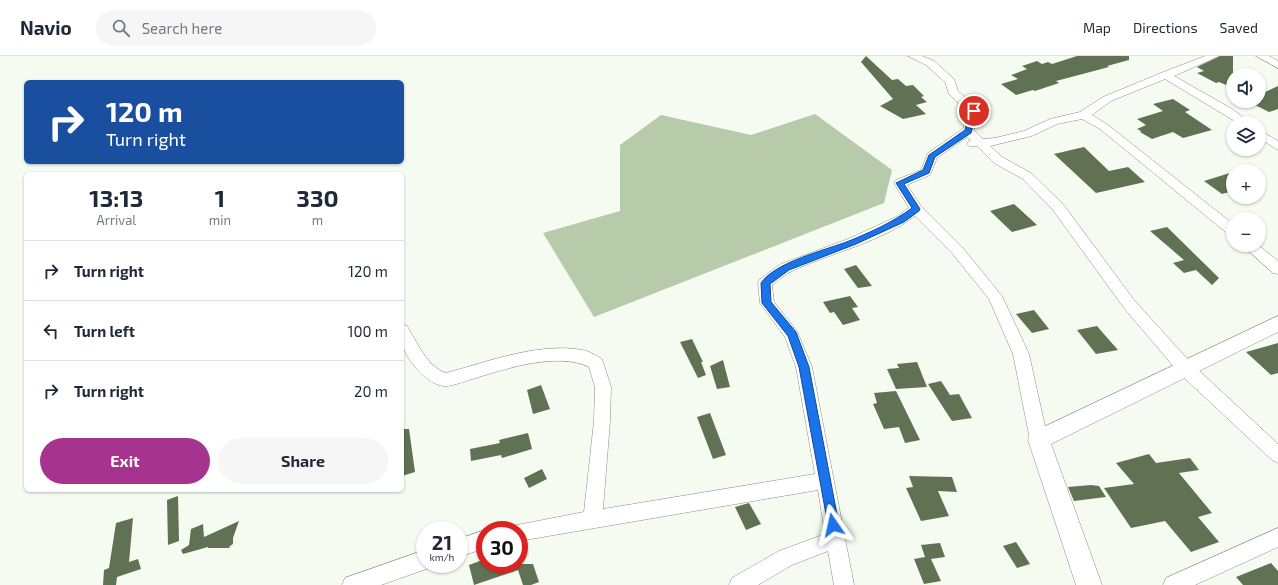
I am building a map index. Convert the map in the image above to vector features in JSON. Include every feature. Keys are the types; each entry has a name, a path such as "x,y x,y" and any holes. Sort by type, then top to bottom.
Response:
{"street":[{"path":"913,56 930,63 950,81 953,92 974,111 968,131 932,156 926,172 900,183 916,209 957,250 995,296 1021,354 1039,440 1088,585"},
{"path":"947,146 978,142 995,142 1028,134 1054,121 1084,114 1107,99 1214,56"},
{"path":"1261,56 1278,65"},
{"path":"1165,75 1235,116"},
{"path":"1084,114 1104,127 1226,226"},
{"path":"968,131 998,160 1027,176 1058,206 1129,304 1186,369 1278,455"},
{"path":"1266,138 1278,146"},
{"path":"844,585 804,367 792,335 767,303 765,283 786,268 853,242 901,220 916,209"},
{"path":"1257,252 1278,269"},
{"path":"1039,440 1278,323"},
{"path":"404,333 421,363 433,376 446,380 512,361 555,355 582,356 596,363 603,387 602,421 593,519"},
{"path":"528,530 825,481"},
{"path":"1179,584 1278,537"},
{"path":"739,585 786,558 836,539"},
{"path":"352,585 416,563"}],"green space":[{"path":"815,114 892,170 884,203 594,317 543,233 620,211 620,145 661,115 751,135"}],"building":[{"path":"866,56 892,80 898,79 906,86 913,85 924,96 921,97 927,102 916,105 926,114 903,119 880,106 893,99 861,62"},
{"path":"1077,56 1129,56 1129,60 1056,81 1059,83 1035,91 1033,90 1016,95 1001,84 1018,79 1011,75 1027,69 1022,66 1037,61 1042,64 1048,62 1052,64"},
{"path":"1220,56 1233,56 1233,68 1226,68 1226,85 1219,82 1216,83 1197,73 1204,71 1197,67"},
{"path":"1278,86 1278,109 1269,112 1261,108 1266,108 1266,92"},
{"path":"1173,99 1190,110 1185,112 1212,130 1183,138 1173,132 1152,139 1137,129 1146,125 1137,119 1163,111 1153,104"},
{"path":"1084,147 1109,171 1128,167 1145,182 1096,193 1054,154"},
{"path":"1226,174 1226,193 1222,194 1204,181"},
{"path":"1014,204 1037,225 1012,232 990,211"},
{"path":"1167,227 1219,278 1212,285 1196,270 1184,273 1173,263 1184,260 1150,231"},
{"path":"856,265 872,286 858,288 844,269"},
{"path":"850,296 858,307 852,308 860,320 843,325 834,312 830,313 823,302"},
{"path":"1034,310 1049,329 1032,333 1016,314"},
{"path":"1097,326 1118,350 1096,354 1077,330"},
{"path":"692,339 703,362 701,362 706,375 698,378 680,342"},
{"path":"1278,343 1278,373 1271,375 1246,352"},
{"path":"723,360 730,387 717,389 710,366"},
{"path":"917,362 927,387 896,389 887,369 899,368 897,364"},
{"path":"941,381 950,395 959,394 972,418 952,421 928,384"},
{"path":"541,385 550,409 533,414 527,390"},
{"path":"896,391 920,440 905,443 899,427 884,429 873,404 877,403 874,393"},
{"path":"710,413 726,455 713,459 697,417"},
{"path":"404,429 409,429 415,472 404,475"},
{"path":"528,433 532,449 502,458 501,455 471,461 470,449 500,443 499,440"},
{"path":"1149,454 1156,463 1190,458 1199,470 1179,473 1212,513 1198,517 1219,542 1191,552 1165,521 1131,528 1104,488 1134,484 1116,463"},
{"path":"542,469 547,479 529,488 524,478"},
{"path":"909,476 952,477 957,492 938,491 949,516 921,521 906,488 913,487"},
{"path":"1091,485 1099,486 1106,497 1074,501 1068,487"},
{"path":"178,496 179,541 168,545 167,500"},
{"path":"749,503 761,524 746,530 735,507"},
{"path":"133,518 129,562 138,559 141,569 117,577 116,585 103,585 104,570 109,568 116,523"},
{"path":"239,521 233,538 233,544 229,548 208,547 183,554 181,550 189,545 191,529 203,524 204,537"},
{"path":"1016,542 1030,564 1017,568 1003,546"},
{"path":"940,543 945,557 931,559 941,581 924,584 914,559 925,557 921,545"},
{"path":"476,562 476,573 509,573 474,585 469,565"},
{"path":"1271,563 1278,571 1278,585 1243,585 1236,577"},
{"path":"528,564 533,564 539,582 531,585 523,585 519,573 528,573"}],"route":[{"path":"833,525 804,367 792,335 767,303 765,283 786,268 853,242 901,220 916,209 900,183 926,172 932,156 968,131 974,111"}]}
